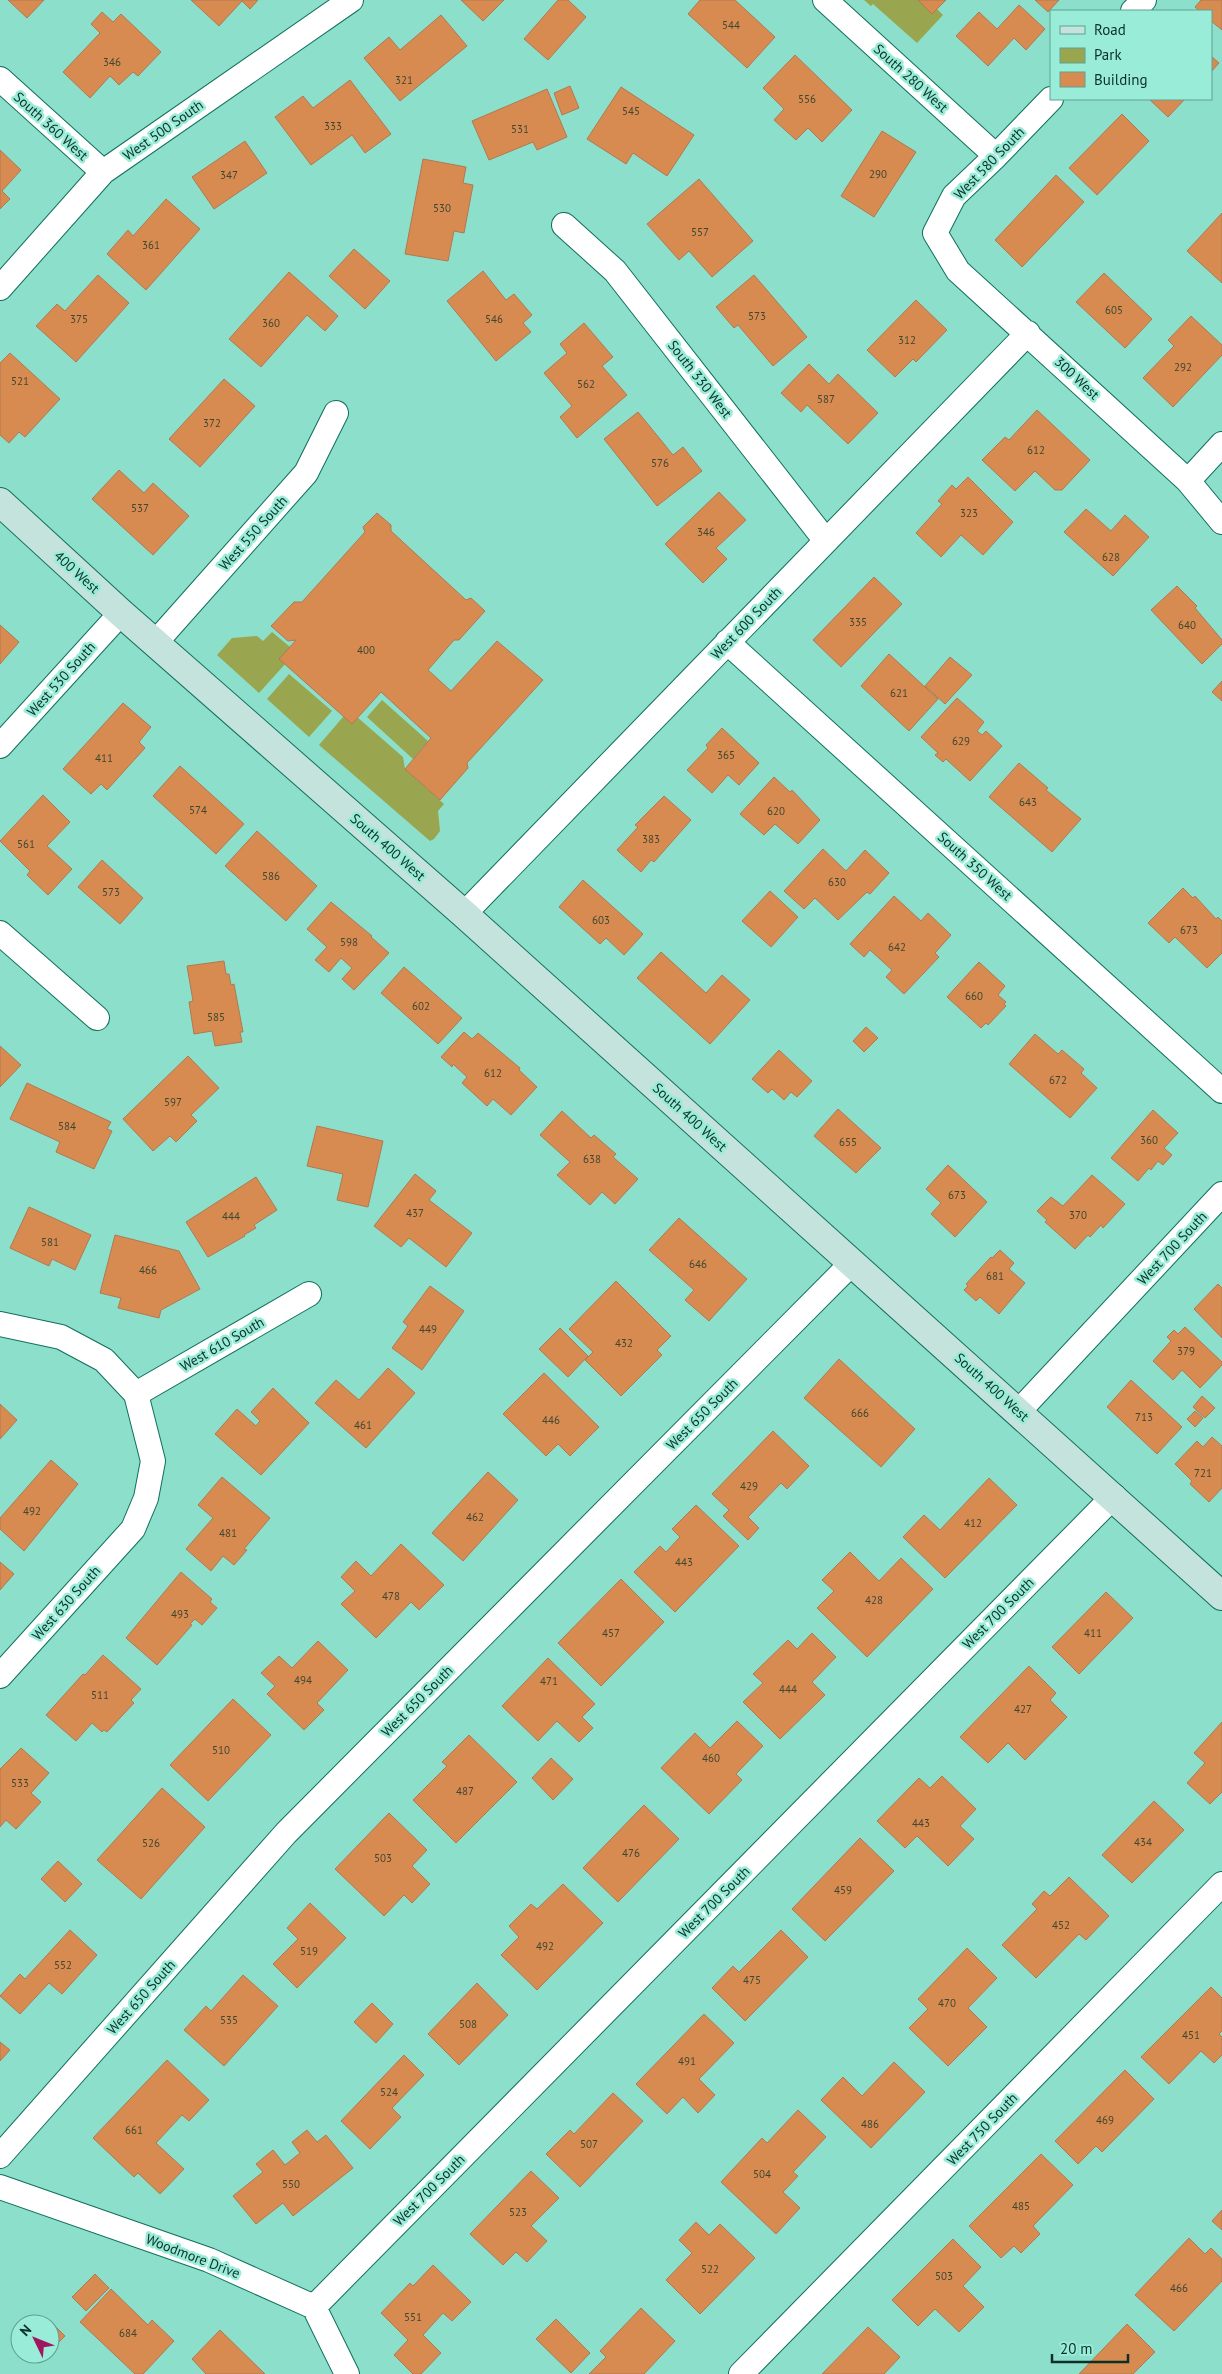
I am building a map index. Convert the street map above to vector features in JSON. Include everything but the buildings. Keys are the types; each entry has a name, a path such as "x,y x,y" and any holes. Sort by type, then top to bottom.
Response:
{"main road":[{"name":"400 West","path":"0,502 121,613 156,642"},
{"name":"South 400 West","path":"156,642 464,914 1114,1496 1222,1596"}],"street":[{"name":"West 500 South","path":"0,288 103,172 351,0"},
{"name":"South 280 West","path":"824,0 996,156"},
{"path":"1134,10 1144,0"},
{"name":"South 360 West","path":"0,79 103,172"},
{"name":"West 580 South","path":"935,233 954,196 996,156 1050,99"},
{"name":"South 330 West","path":"564,225 615,271 826,541"},
{"name":"300 West","path":"935,233 958,271 1188,481 1222,522"},
{"name":"West 600 South","path":"464,914 1028,333"},
{"name":"West 550 South","path":"156,642 306,473 336,414"},
{"path":"1188,481 1222,444"},
{"name":"West 530 South","path":"0,746 121,613"},
{"name":"South 350 West","path":"727,642 1222,1091"},
{"path":"0,933 98,1018"},
{"name":"West 700 South","path":"1019,1411 1222,1194"},
{"name":"West 650 South","path":"0,2156 286,1833 852,1263"},
{"name":"West 610 South","path":"136,1394 309,1294"},
{"path":"0,1324 61,1337 104,1360 136,1394"},
{"name":"West 630 South","path":"0,1676 133,1529 146,1498 153,1461 136,1394"},
{"name":"West 700 South","path":"314,2307 1114,1496"},
{"name":"West 750 South","path":"742,2374 1222,1884"},
{"name":"Woodmore Drive","path":"0,2187 209,2260 314,2307"},
{"path":"314,2307 347,2374"}],"green space":[{"path":"864,0 918,0 932,14 937,9 943,15 917,43 873,4 871,6"},
{"path":"272,632 296,652 259,693 217,655 232,638 257,636 263,641"},
{"path":"289,674 332,711 309,737 267,699"},
{"path":"382,700 428,741 413,759 367,717"},
{"path":"349,710 403,757 405,769 444,804 438,811 440,831 434,839 430,841 319,745"}]}
